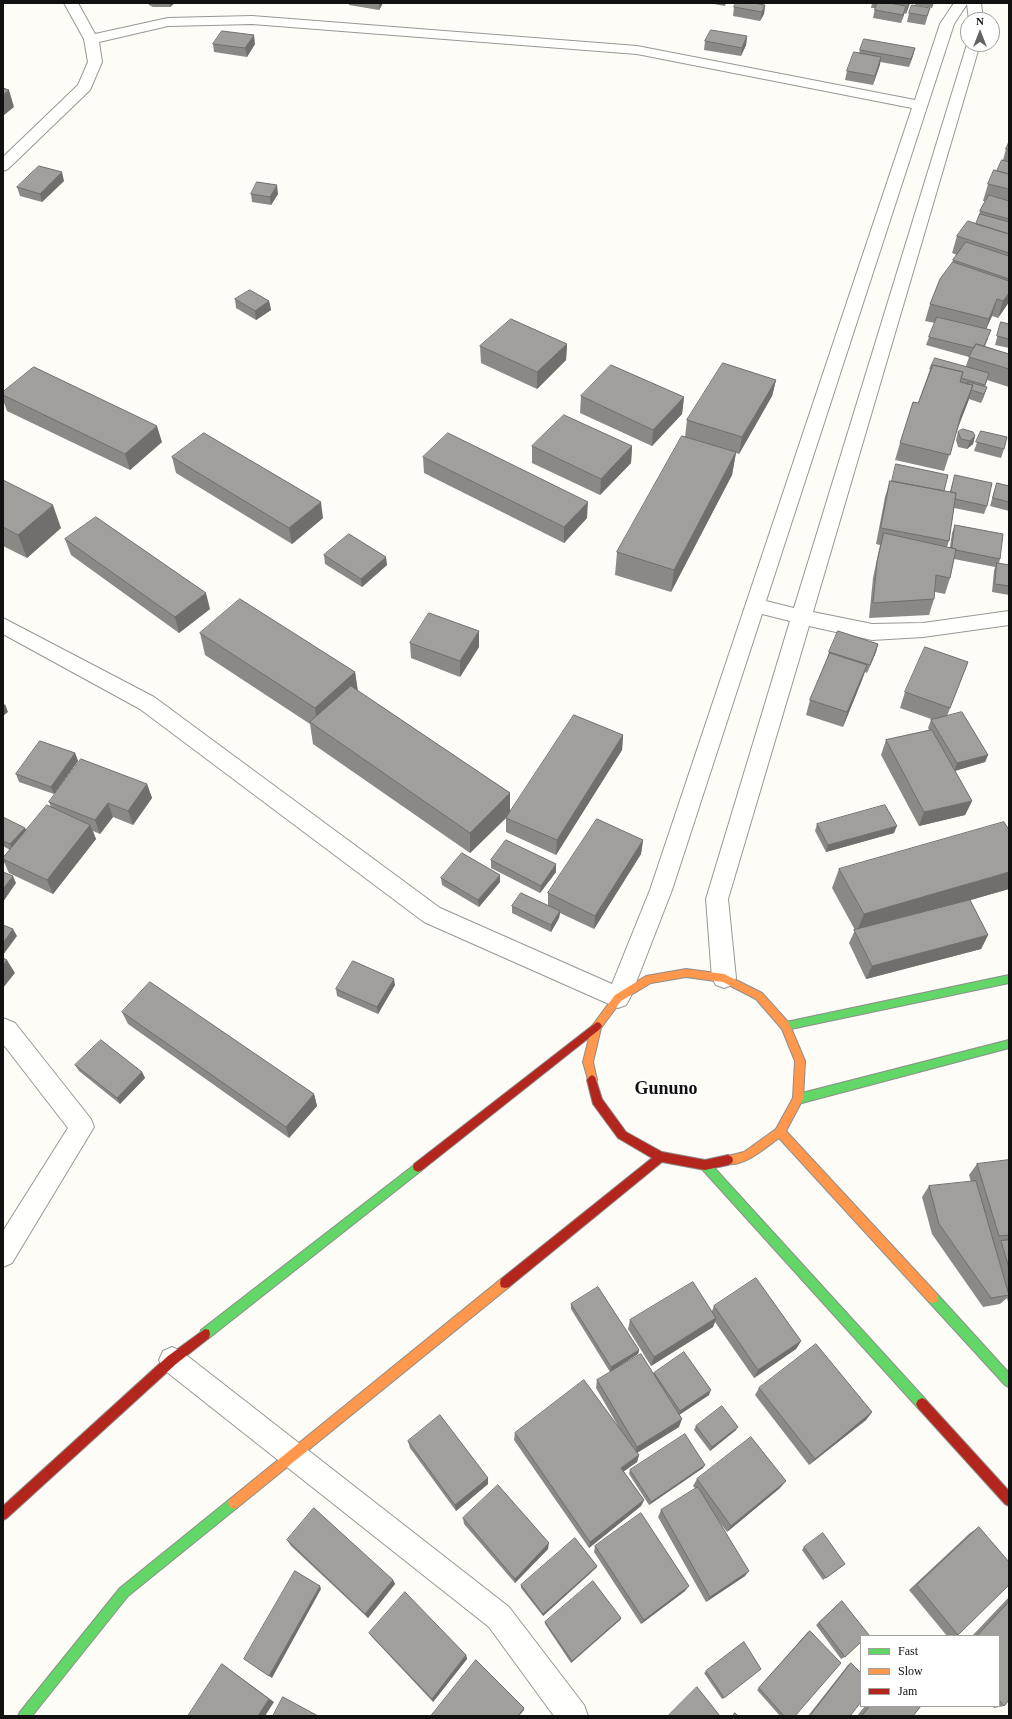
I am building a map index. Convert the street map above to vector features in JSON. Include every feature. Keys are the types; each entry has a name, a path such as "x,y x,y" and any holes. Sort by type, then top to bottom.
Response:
{"main road":[{"path":"3,1514 172,1360 422,1162 597,1026 618,998 649,979 686,973 724,978 759,996 786,1026 800,1061 798,1099 780,1132 746,1156 705,1166 660,1157 622,1135 597,1101 588,1062 597,1026"},
{"path":"786,1026 1009,979"},
{"path":"798,1099 1009,1044"},
{"path":"780,1132 1009,1381"},
{"path":"24,1716 124,1592 660,1157"},
{"path":"705,1166 1009,1500"}],"street":[{"path":"3,166 85,87 95,62 90,39 71,3"},
{"path":"3,625 147,703 432,915 618,998 661,890 947,24 961,3"},
{"path":"90,39 168,22 252,20 629,49 920,105"},
{"path":"724,978 717,899 971,52"},
{"path":"755,605 872,632 924,630 1009,618"},
{"path":"3,1029 7,1031 82,1127 3,1254"},
{"path":"172,1360 499,1617 573,1716"}],"building":[{"path":"736,3 765,5 762,12 734,7"},
{"path":"877,3 889,3 906,6 903,15 875,10"},
{"path":"912,5 930,8 927,16 909,13"},
{"path":"711,30 747,36 742,48 705,41"},
{"path":"222,31 254,35 245,48 213,44"},
{"path":"864,39 915,48 911,59 860,50"},
{"path":"854,52 881,57 875,76 847,71"},
{"path":"3,88 9,90 3,95"},
{"path":"1009,142 1009,149 1006,149"},
{"path":"1002,160 1009,162 1009,174 997,171"},
{"path":"39,166 62,172 40,194 17,187"},
{"path":"994,170 1009,174 1009,189 988,184"},
{"path":"257,182 277,185 270,197 251,194"},
{"path":"989,195 1009,201 1009,219 980,211"},
{"path":"980,214 1009,222 1009,234 976,224"},
{"path":"968,221 1009,234 1009,253 957,236"},
{"path":"966,242 1009,256 1009,279 953,260"},
{"path":"953,262 1009,281 1009,293 1003,301 997,299 989,319 930,304 940,279"},
{"path":"250,290 269,301 255,311 235,299"},
{"path":"937,317 991,330 984,346 976,344 974,348 929,337"},
{"path":"511,319 567,344 537,372 480,346"},
{"path":"1001,322 1009,324 1009,339 997,336"},
{"path":"976,344 1009,354 1009,369 969,357"},
{"path":"935,358 989,373 985,385 961,378 963,372 933,365 931,370 930,369"},
{"path":"723,363 776,380 742,437 687,420"},
{"path":"611,365 684,397 653,430 581,396"},
{"path":"933,365 963,372 960,382 973,385 961,415 950,455 900,443 913,402 918,403"},
{"path":"34,367 157,426 125,454 3,395 3,392"},
{"path":"968,382 987,387 984,394 971,390 973,385 967,384"},
{"path":"564,415 632,446 601,479 532,446"},
{"path":"963,429 973,432 975,436 970,441 961,439 958,432"},
{"path":"981,431 1007,437 1004,449 976,442"},
{"path":"204,433 321,502 289,528 172,457"},
{"path":"448,433 588,502 564,527 423,457"},
{"path":"682,436 736,452 674,570 617,552"},
{"path":"896,464 948,475 944,491 892,481"},
{"path":"955,475 992,483 987,506 955,499 956,493 951,492"},
{"path":"3,480 53,505 18,535 3,527"},
{"path":"890,481 956,493 949,541 881,528"},
{"path":"997,483 1009,486 1009,502 993,498"},
{"path":"96,517 206,593 175,617 65,539"},
{"path":"955,525 1003,534 1000,559 952,548"},
{"path":"884,533 956,549 950,578 936,575 934,599 873,603 877,562"},
{"path":"349,534 386,557 361,579 324,555"},
{"path":"997,563 1009,565 1009,586 995,584"},
{"path":"240,599 355,672 315,708 200,633"},
{"path":"429,613 479,631 460,661 410,643"},
{"path":"838,631 878,644 870,665 829,652"},
{"path":"925,647 968,662 950,708 905,692"},
{"path":"830,653 867,665 847,712 810,700"},
{"path":"351,686 510,793 470,833 310,722"},
{"path":"962,712 988,755 957,763 931,720"},
{"path":"574,715 623,735 557,840 506,818"},
{"path":"932,730 972,801 924,812 886,740"},
{"path":"40,741 75,753 51,787 16,774"},
{"path":"81,759 147,784 128,811 108,803 95,820 49,802"},
{"path":"47,805 90,825 47,880 3,858"},
{"path":"885,805 897,826 828,845 817,824"},
{"path":"3,817 25,828 10,844 3,841"},
{"path":"597,819 643,840 595,916 548,893"},
{"path":"1004,822 1009,830 1009,872 864,914 839,869"},
{"path":"506,840 556,864 541,886 491,860"},
{"path":"462,853 500,875 478,900 441,878"},
{"path":"3,872 13,876 3,889"},
{"path":"521,893 560,911 551,925 512,906"},
{"path":"970,900 988,935 872,966 854,930"},
{"path":"3,925 13,929 3,943"},
{"path":"3,958 7,960 3,965"},
{"path":"353,961 394,979 377,1007 336,989"},
{"path":"150,982 314,1094 286,1127 122,1012"},
{"path":"101,1040 142,1072 117,1098 75,1065"},
{"path":"1009,1160 1009,1235 999,1236 977,1164"},
{"path":"976,1181 1009,1295 991,1298 939,1224 929,1186"},
{"path":"1009,1240 1009,1268 1001,1241"},
{"path":"756,1278 801,1341 758,1370 714,1306"},
{"path":"693,1282 716,1318 654,1357 630,1320"},
{"path":"598,1287 639,1350 611,1367 571,1304"},
{"path":"816,1344 872,1412 815,1459 759,1388"},
{"path":"684,1352 711,1390 680,1411 654,1373"},
{"path":"641,1354 682,1419 637,1447 597,1380"},
{"path":"584,1380 639,1455 621,1468 644,1500 590,1542 515,1433"},
{"path":"722,1406 738,1427 712,1447 696,1426"},
{"path":"440,1415 488,1478 455,1505 408,1441"},
{"path":"685,1434 705,1465 651,1502 630,1470"},
{"path":"751,1437 786,1481 731,1526 697,1479"},
{"path":"498,1485 549,1543 515,1579 463,1518"},
{"path":"698,1487 749,1571 710,1597 661,1510"},
{"path":"314,1508 393,1580 365,1614 287,1540"},
{"path":"641,1513 689,1586 644,1620 595,1546"},
{"path":"979,1527 1009,1562 1009,1585 958,1635 917,1585"},
{"path":"823,1533 845,1564 826,1578 804,1547"},
{"path":"575,1538 597,1566 543,1614 521,1585"},
{"path":"295,1571 320,1586 269,1676 244,1659"},
{"path":"593,1581 621,1618 572,1661 545,1622"},
{"path":"405,1592 466,1655 432,1699 369,1633"},
{"path":"842,1601 869,1635 860,1635 860,1643 845,1657 819,1623"},
{"path":"1009,1602 1009,1700 1004,1706 1000,1701 1000,1635 978,1635"},
{"path":"810,1631 841,1663 795,1716 784,1716 759,1688"},
{"path":"744,1642 761,1669 724,1698 706,1671"},
{"path":"476,1660 524,1708 518,1716 431,1716"},
{"path":"851,1663 860,1672 860,1703 850,1716 810,1716"},
{"path":"222,1664 269,1699 258,1716 188,1716"},
{"path":"697,1687 720,1716 668,1716"},
{"path":"283,1697 318,1716 273,1716"},
{"path":"869,1707 920,1707 913,1716 862,1716"}],"traffic: fast":[{"path":"786,1026 1009,979"},
{"path":"798,1099 1009,1044"},
{"path":"705,1165 922,1404"},
{"path":"205,1334 418,1167"},
{"path":"933,1298 1009,1381"},
{"path":"24,1716 124,1592 234,1503"}],"traffic: slow":[{"path":"686,973 724,978 759,996 786,1026 800,1061 798,1099 780,1132 746,1156 728,1160"},
{"path":"592,1080 588,1062 597,1026 618,998 649,979 686,973"},
{"path":"780,1132 933,1298"},
{"path":"234,1503 505,1283"}],"traffic: jam":[{"path":"418,1167 597,1026"},
{"path":"592,1080 597,1101 622,1135 660,1157 705,1165 728,1160"},
{"path":"505,1283 660,1157"},
{"path":"3,1514 172,1360 205,1334"},
{"path":"922,1404 1009,1500"}],"district":[{"name":"Gununo","path":"666,1089"}]}
